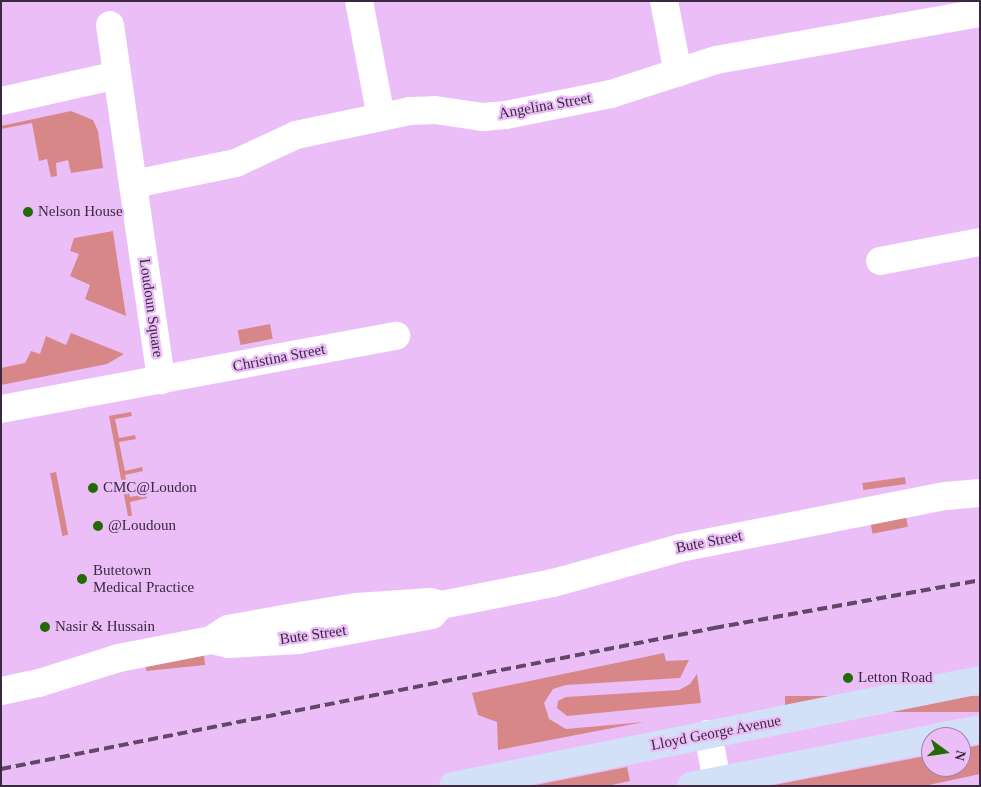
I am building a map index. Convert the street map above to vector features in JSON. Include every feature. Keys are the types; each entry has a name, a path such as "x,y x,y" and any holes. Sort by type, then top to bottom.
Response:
{"main road":[{"name":"Lloyd George Avenue","path":"453,786 980,680"},
{"path":"709,784 921,740"}],"street":[{"path":"360,1 380,117"},
{"path":"664,1 678,73"},
{"name":"Angelina Street","path":"134,184 236,163 296,135 380,117 435,110 483,116 506,115 612,94 724,59 922,11 980,13"},
{"name":"Loudoun Square","path":"110,25 161,380"},
{"path":"1,101 117,75"},
{"path":"880,261 980,242"},
{"name":"Christina Street","path":"161,380 396,336"},
{"path":"1,409 161,380"},
{"name":"Bute Street","path":"1,691 39,683 119,658 210,640 230,644 299,640 432,615 440,605 553,583 680,548 946,496 980,492"},
{"path":"708,734 709,784"}],"shaded area":[{"path":"71,111 93,120 98,131 103,168 71,173 68,160 56,163 57,176 51,177 47,159 39,161 32,123 1,129 1,126"},
{"path":"113,231 126,316 85,299 90,285 70,276 79,254 70,251 74,238"},
{"path":"270,324 273,339 240,345 238,330"},
{"path":"71,333 124,354 107,364 1,385 1,368 25,363 31,351 40,354 46,336 66,345"},
{"path":"131,412 132,416 115,419 119,438 135,435 136,439 119,442 125,471 142,467 143,471 125,475 130,497 146,494 147,498 130,502 132,516 128,516 109,416"},
{"path":"56,472 68,535 62,536 50,473"},
{"path":"905,477 906,484 863,490 862,483"},
{"path":"906,517 908,527 873,534 871,524"},
{"path":"664,653 666,661 689,660 680,678 566,685 553,689 544,703 549,719 566,729 644,722 498,750 497,722 478,715 472,693"},
{"path":"204,655 205,665 146,671 145,661"},
{"path":"697,674 701,703 567,716 557,708 558,701 566,697 679,690 690,684"},
{"path":"785,696 980,696 980,712 785,712"},
{"path":"980,745 980,774 971,776 971,747"},
{"path":"921,757 921,777 966,777 924,786 774,785"},
{"path":"627,767 630,781 607,786 531,786"}],"railway":[{"path":"1,769 714,628 980,580"}],"place":[{"name":"Nelson House","path":"28,212"},
{"name":"CMC@Loudon","path":"93,488"},
{"name":"@Loudoun","path":"98,526"},
{"name":"Butetown Medical Practice","path":"82,579"},
{"name":"Nasir & Hussain","path":"45,627"},
{"name":"Letton Road","path":"848,678"}]}
